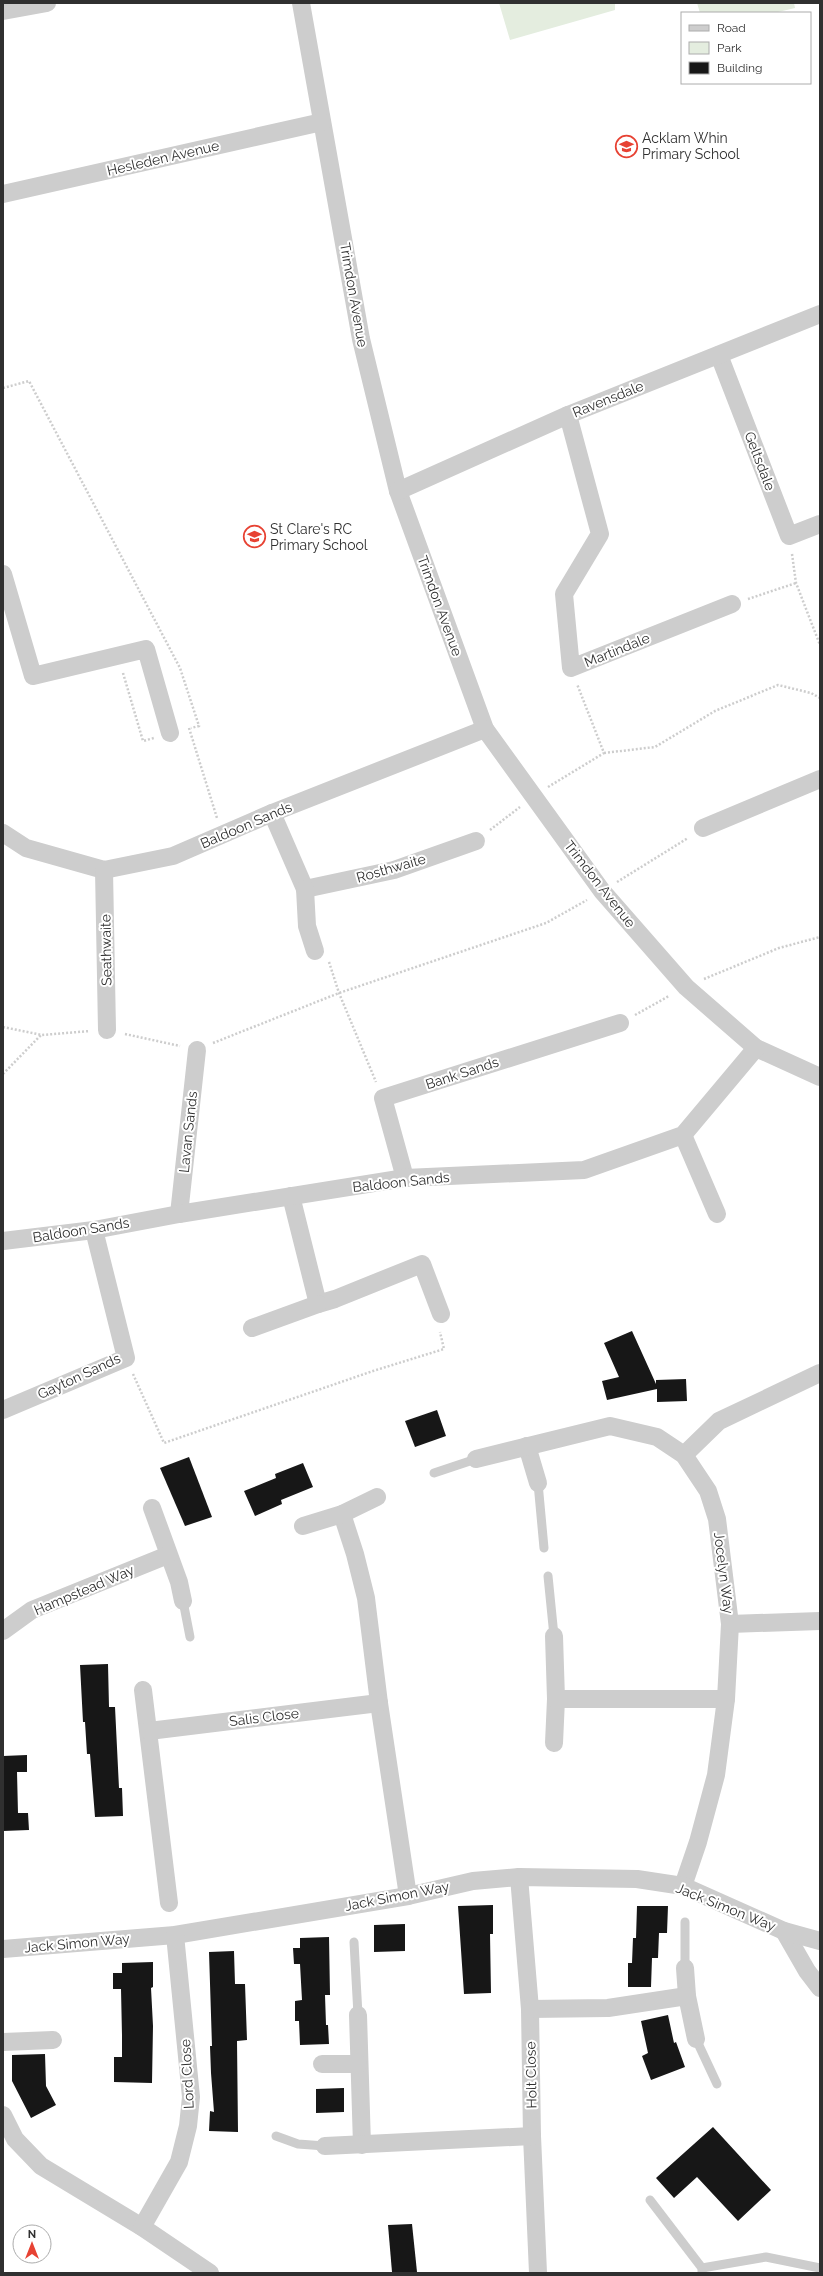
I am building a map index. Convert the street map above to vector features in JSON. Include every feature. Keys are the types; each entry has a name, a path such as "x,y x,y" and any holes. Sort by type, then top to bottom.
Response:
{"street":[{"path":"3,11 47,3"},
{"name":"Trimdon Avenue","path":"300,3 361,339 398,491 486,730 602,891 686,987 756,1048 820,1077"},
{"name":"Hesleden Avenue","path":"3,194 322,122"},
{"name":"Ravensdale","path":"398,491 568,415 820,314"},
{"name":"Geltsdale","path":"719,355 789,536"},
{"name":"Martindale","path":"568,415 600,534 564,594 571,668 732,604"},
{"path":"789,536 820,524"},
{"path":"3,574 33,676 146,649 170,733"},
{"name":"Baldoon Sands","path":"3,833 26,848 104,870 173,856 272,814 486,730"},
{"path":"704,828 820,779"},
{"path":"272,814 305,889 307,926 315,951"},
{"name":"Rosthwaite","path":"305,889 394,870 476,841"},
{"name":"Seathwaite","path":"104,870 107,1030"},
{"name":"Bank Sands","path":"383,1098 620,1023"},
{"path":"717,1214 683,1135 756,1048"},
{"name":"Lavan Sands","path":"180,1214 196,1050"},
{"path":"383,1098 404,1178"},
{"name":"Baldoon Sands","path":"3,1241 94,1230 180,1214 404,1178 584,1170 683,1135"},
{"path":"291,1196 318,1304"},
{"name":"Gayton Sands","path":"3,1410 126,1358 94,1230"},
{"path":"252,1328 335,1299 422,1264 442,1314"},
{"path":"684,1455 719,1421 820,1373"},
{"name":"Jocelyn Way","path":"476,1459 610,1426 657,1437 684,1455 708,1491 717,1519 730,1624 726,1700 716,1775 698,1842 683,1886"},
{"path":"527,1446 538,1483"},
{"path":"303,1526 342,1514 377,1497"},
{"path":"152,1508 179,1582 183,1600"},
{"path":"342,1514 356,1554 366,1598 379,1703 408,1896"},
{"name":"Hampstead Way","path":"3,1631 32,1610 168,1555"},
{"path":"730,1624 820,1621"},
{"path":"554,1636 556,1700 554,1743"},
{"path":"143,1690 169,1903"},
{"path":"556,1700 726,1700"},
{"name":"Salis Close","path":"149,1731 379,1703"},
{"name":"Jack Simon Way","path":"3,1949 175,1935 408,1896 473,1882 519,1877 637,1879 683,1886 784,1931 820,1941"},
{"name":"Holt Close","path":"519,1877 530,2009 532,2136 538,2273"},
{"name":"Jack Simon Way","path":"784,1931 807,1971 820,1988"},
{"name":"Lord Close","path":"142,2227 179,2162 188,2126 191,2097 175,1935"},
{"path":"685,1968 687,1996 696,2039"},
{"path":"530,2009 608,2008 687,1996"},
{"path":"358,2015 358,2064 362,2145"},
{"path":"3,2042 53,2040"},
{"path":"322,2064 358,2064"},
{"path":"3,2115 15,2139 41,2166 142,2227 210,2273"},
{"path":"325,2146 532,2136"}],"lane":[{"name":"Jocelyn Way","path":"434,1473 476,1459"},
{"path":"538,1483 544,1548"},
{"path":"548,1576 554,1636"},
{"path":"183,1600 190,1637"},
{"path":"684,1922 685,1968"},
{"path":"354,1942 358,2015"},
{"path":"696,2039 717,2084"},
{"path":"276,2136 298,2144 325,2146"},
{"path":"650,2200 702,2271 766,2257 820,2268"}],"path":[{"path":"3,388 29,381 180,668 199,726 191,728"},
{"path":"789,536 796,583 820,646"},
{"path":"732,604 796,583"},
{"path":"571,668 604,753"},
{"path":"476,841 534,796 604,753 655,747 715,711 778,685 811,693 820,698"},
{"path":"3,1027 42,1035 107,1030 196,1050 339,993 546,923 602,891 704,828"},
{"path":"620,1023 686,987 779,948 820,937"},
{"path":"315,951 328,959 339,993 383,1098"},
{"path":"3,1074 42,1035"},
{"path":"126,1358 164,1443 444,1349 440,1332 442,1314"}],"green space":[{"path":"499,3 619,3 615,4 615,10 510,40"},
{"path":"697,3 794,3 795,8 778,12 700,12"}],"building":[{"path":"632,1331 656,1384 656,1380 686,1379 687,1401 657,1402 657,1389 607,1400 602,1381 619,1377 604,1343"},
{"path":"437,1410 446,1436 415,1447 405,1421"},
{"path":"189,1457 212,1517 185,1526 160,1468"},
{"path":"303,1463 313,1487 281,1500 282,1504 255,1516 244,1491 276,1478 275,1474"},
{"path":"108,1664 109,1707 115,1707 119,1788 122,1788 123,1816 95,1817 90,1754 87,1754 85,1722 83,1722 80,1665"},
{"path":"27,1755 27,1772 17,1772 18,1813 28,1813 29,1830 3,1831 3,1756"},
{"path":"493,1905 493,1934 490,1934 491,1993 464,1994 458,1906"},
{"path":"637,1906 668,1906 667,1933 659,1933 658,1958 652,1958 651,1987 628,1987 628,1963 632,1963 633,1938 636,1938"},
{"path":"405,1924 405,1951 374,1952 374,1925"},
{"path":"329,1937 330,1995 325,1995 326,2025 328,2025 329,2044 300,2045 299,2021 295,2021 295,2001 302,2000 300,1964 294,1964 293,1948 300,1948 300,1938"},
{"path":"234,1951 235,1984 245,1984 247,2040 237,2041 238,2132 209,2131 210,2111 214,2112 210,2046 212,2046 209,1952"},
{"path":"153,1962 153,1987 151,1988 153,2026 152,2083 114,2082 114,2057 122,2057 122,2035 121,1989 113,1989 113,1973 122,1973 122,1963"},
{"path":"668,2015 674,2043 676,2042 685,2067 651,2080 642,2056 648,2053 641,2021"},
{"path":"45,2054 46,2086 56,2105 31,2118 12,2081 12,2055"},
{"path":"344,2088 344,2112 316,2113 316,2089"},
{"path":"713,2127 771,2190 738,2221 697,2177 674,2198 656,2178"},
{"path":"412,2224 417,2272 392,2272 388,2225"}],"place":[{"name":"Acklam Whin Primary School","path":"626,146"},
{"name":"St Clare's RC Primary School","path":"254,537"}]}
